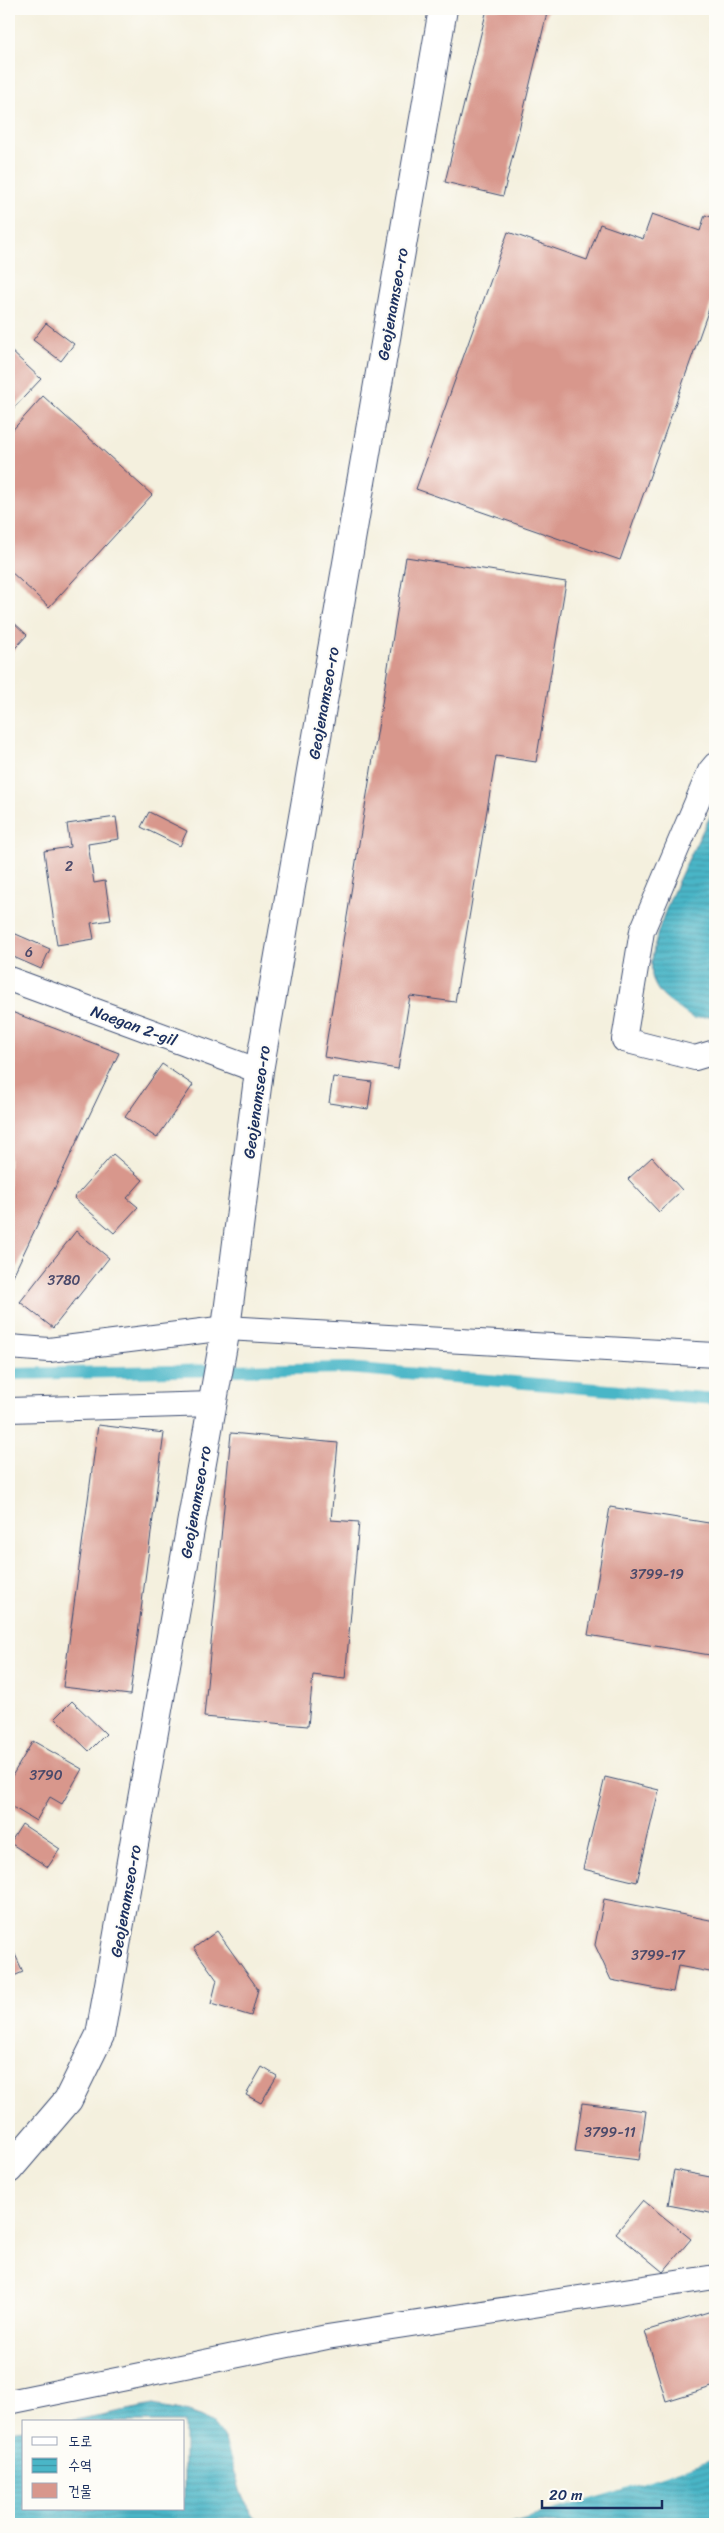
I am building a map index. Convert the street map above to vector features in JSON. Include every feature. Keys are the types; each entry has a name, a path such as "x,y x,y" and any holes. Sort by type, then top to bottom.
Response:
{"main road":[{"name":"Geojenamseo-ro","path":"9,2169 68,2100 100,2036 226,1328 259,1071 443,9"}],"lane":[{"path":"715,765 710,771 642,931 624,1040 695,1058 715,1052"},
{"name":"Naegan 2-gil","path":"9,978 259,1071"},
{"path":"9,1348 49,1350 226,1328 715,1355"},
{"path":"9,1410 212,1404"},
{"path":"9,2402 327,2337 715,2277"}],"water":[{"path":"715,806 715,1016 693,1019 668,1001 658,990 652,976 652,958 664,914 685,866"},
{"path":"153,2405 198,2415 211,2423 221,2433 246,2504 254,2516 267,2524 9,2524 9,2431 22,2429 22,2510 185,2510 185,2420 75,2420"},
{"path":"715,2458 715,2524 508,2524"}],"pier":[{"path":"662,997 693,1019 715,1016 715,1018 692,1021"},
{"path":"212,2421 227,2438 246,2495 256,2514 269,2524 254,2516 243,2496 225,2439"},
{"path":"715,2456 715,2458 614,2492 506,2524"}],"building":[{"path":"487,9 548,9 503,196 445,182"},
{"path":"652,214 700,231 705,215 715,218 715,292 620,560 416,489 508,232 587,260 600,224 643,239"},
{"path":"46,323 74,344 61,361 33,340"},
{"path":"9,349 41,379 9,413"},
{"path":"43,396 152,495 49,607 9,570 9,434"},
{"path":"406,557 566,582 536,762 496,756 455,1002 410,996 398,1069 324,1057"},
{"path":"9,618 27,635 9,655"},
{"path":"149,812 187,831 180,846 141,827"},
{"path":"116,817 119,839 88,844 94,883 105,881 111,920 91,923 94,939 57,945 44,851 70,847 67,824"},
{"path":"9,931 50,949 41,969 9,955"},
{"path":"9,1011 119,1053 9,1284"},
{"path":"162,1064 193,1085 157,1138 125,1117"},
{"path":"333,1077 372,1082 368,1109 329,1103"},
{"path":"113,1154 143,1180 127,1198 138,1207 114,1233 74,1198"},
{"path":"652,1157 682,1190 659,1212 628,1179"},
{"path":"76,1231 109,1258 53,1328 20,1302"},
{"path":"98,1425 164,1433 130,1695 63,1687"},
{"path":"231,1433 338,1443 331,1520 359,1522 345,1679 313,1675 308,1726 204,1717"},
{"path":"610,1507 715,1524 715,1623 710,1655 588,1635"},
{"path":"72,1701 106,1734 89,1751 55,1718"},
{"path":"33,1741 82,1769 62,1804 50,1797 36,1821 9,1805 9,1781"},
{"path":"605,1777 659,1790 637,1882 583,1869"},
{"path":"22,1824 60,1849 48,1867 10,1843"},
{"path":"604,1899 715,1921 715,1973 678,1966 673,1992 611,1980 595,1945"},
{"path":"217,1931 258,1989 251,2016 211,2004 217,1980 194,1948"},
{"path":"9,1941 23,1972 9,1978"},
{"path":"262,2067 277,2076 261,2103 246,2095"},
{"path":"582,2103 646,2111 639,2160 575,2152"},
{"path":"674,2170 715,2178 715,2214 668,2205"},
{"path":"643,2200 691,2239 663,2272 616,2233"},
{"path":"715,2310 715,2386 666,2401 645,2331"}],"waterway":[{"path":"9,1374 347,1368 715,1399"}]}
